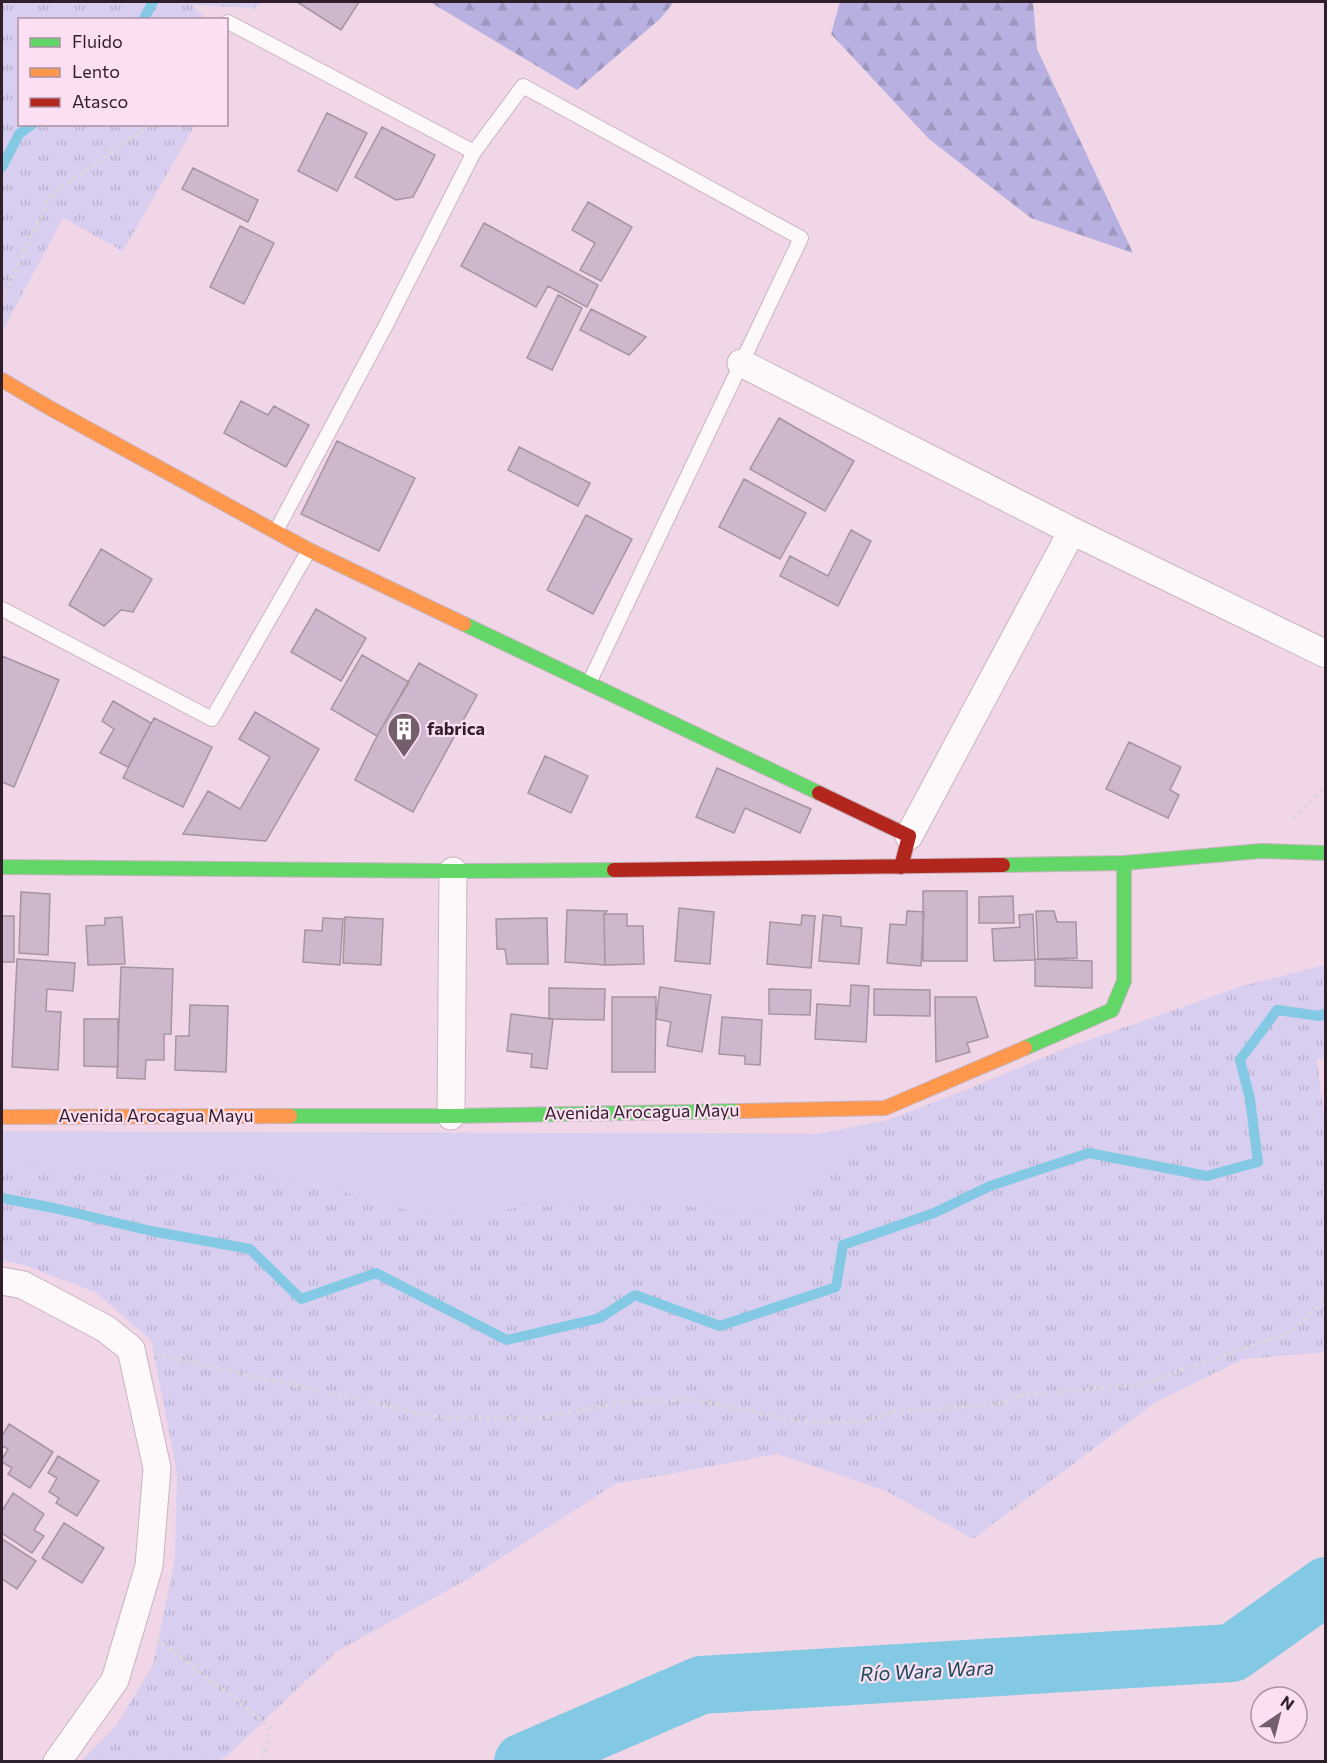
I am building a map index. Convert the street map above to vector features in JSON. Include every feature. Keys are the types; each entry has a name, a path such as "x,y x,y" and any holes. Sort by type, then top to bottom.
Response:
{"street":[{"path":"741,363 1072,531 1326,654"},
{"path":"2,380 309,550 909,836"},
{"path":"901,867 909,836 1072,531"},
{"path":"2,867 453,871 901,867 1124,863 1261,851 1326,853"},
{"name":"Avenida Arocagua Mayu","path":"2,1117 451,1116 885,1108 1113,1010 1124,981 1124,863"},
{"path":"451,1116 453,871"},
{"path":"2,1281 24,1285 106,1329 131,1349 158,1468 149,1566 115,1680 57,1761"}],"lane":[{"path":"228,22 474,152"},
{"path":"276,531 386,325 474,152 523,86 801,238 589,683"},
{"path":"2,609 212,719 309,550"}],"path":[{"path":"2,299 51,195 148,126"},
{"path":"131,1349 437,1417 536,1419 633,1400 696,1400 798,1421 864,1422 893,1412 994,1405 1025,1395 1140,1385 1291,1332 1326,1298"},
{"path":"133,1620 270,1727 264,1757 266,1761"}],"green space":[{"path":"2,2 262,2 255,8 192,5 205,18 18,18 18,126 194,126 123,251 63,218 2,332"},
{"path":"430,2 674,2 660,19 577,90"},
{"path":"840,2 1033,2 1037,49 1133,253 1031,218 929,139 831,34"},
{"path":"1325,965 1325,1058 1317,1060 1326,1134 1325,1351 1243,1359 1156,1402 973,1539 886,1491 777,1454 615,1484 473,1576 336,1652 227,1756 218,1761 81,1761 116,1726 153,1665 175,1559 177,1473 151,1340 95,1292 24,1265 2,1260 2,1163 72,1172 134,1175 243,1170 330,1188 409,1210 468,1211 580,1204 681,1205 761,1213 841,1164 888,1120 1069,1047 1242,986"},
{"path":"888,1120 841,1164 761,1213 681,1205 580,1204 468,1211 409,1210 330,1188 243,1170 134,1175 72,1172 2,1163 2,1131 818,1134"}],"building":[{"path":"297,2 359,2 341,30"},
{"path":"327,113 367,133 337,191 298,171"},
{"path":"382,127 435,155 413,197 396,200 355,177"},
{"path":"193,168 258,200 248,222 182,189"},
{"path":"588,202 632,227 601,281 580,270 595,243 572,230"},
{"path":"484,223 598,285 587,307 548,286 536,307 461,266"},
{"path":"240,226 274,243 244,304 210,287"},
{"path":"558,295 582,308 552,370 527,358"},
{"path":"591,309 646,337 629,355 580,330"},
{"path":"241,401 268,415 274,406 309,425 286,467 224,433"},
{"path":"779,418 854,461 825,511 750,469"},
{"path":"337,441 415,478 379,551 301,514"},
{"path":"519,447 590,483 578,506 508,470"},
{"path":"744,479 806,513 780,559 719,527"},
{"path":"586,515 632,539 593,614 547,590"},
{"path":"851,530 871,541 838,606 780,576 790,556 828,576"},
{"path":"101,549 152,579 133,612 121,610 104,626 69,605"},
{"path":"316,609 366,638 341,681 291,652"},
{"path":"362,655 409,682 377,736 331,709"},
{"path":"2,656 59,680 14,787 2,782"},
{"name":"fabrica","path":"419,663 477,695 413,812 355,780 377,736"},
{"path":"113,701 151,723 128,767 100,753 114,729 102,721"},
{"path":"255,712 319,749 266,841 183,834 208,791 240,809 270,757 239,739"},
{"path":"154,718 212,747 183,807 123,778"},
{"path":"1129,742 1181,767 1170,790 1179,795 1168,818 1106,789"},
{"path":"545,756 588,776 571,813 528,793"},
{"path":"717,768 811,809 800,833 745,808 734,833 696,817"},
{"path":"923,891 967,891 967,961 923,961"},
{"path":"21,892 50,894 48,955 19,953"},
{"path":"1013,896 1014,923 979,923 979,897"},
{"path":"679,908 714,912 710,964 675,961"},
{"path":"567,910 607,911 604,914 605,965 565,962"},
{"path":"907,911 924,912 921,966 887,963 890,924 906,925"},
{"path":"1036,911 1054,911 1057,922 1076,922 1077,958 1038,959"},
{"path":"604,914 627,914 627,926 643,926 644,964 605,965"},
{"path":"1033,914 1035,960 994,961 992,929 1020,927 1019,915"},
{"path":"802,915 815,916 811,968 767,964 770,922 801,925"},
{"path":"823,915 841,917 841,926 862,928 859,964 819,961"},
{"path":"2,916 14,916 14,962 2,962"},
{"path":"122,917 125,964 88,965 86,926 105,925 105,918"},
{"path":"345,917 383,919 381,965 343,963"},
{"path":"323,918 343,919 340,965 303,962 305,930 322,931"},
{"path":"547,918 548,964 507,964 505,949 497,949 496,919"},
{"path":"17,959 75,963 73,991 47,989 46,1011 61,1012 58,1070 12,1067"},
{"path":"1035,959 1092,961 1092,988 1035,986"},
{"path":"121,967 173,969 171,1034 164,1034 164,1060 146,1060 145,1079 117,1078"},
{"path":"851,985 869,986 866,1042 815,1039 817,1004 850,1006"},
{"path":"660,987 711,995 702,1052 667,1046 671,1022 656,1019"},
{"path":"549,988 605,989 604,1020 549,1019"},
{"path":"769,989 811,990 810,1015 769,1014"},
{"path":"874,989 930,990 930,1016 874,1015"},
{"path":"612,997 656,997 655,1072 612,1072"},
{"path":"935,997 976,997 988,1037 967,1043 970,1052 936,1062"},
{"path":"190,1005 228,1006 226,1072 175,1070 176,1036 189,1036"},
{"path":"511,1014 553,1019 547,1069 531,1067 532,1054 507,1051"},
{"path":"722,1017 762,1020 760,1065 745,1064 745,1056 719,1054"},
{"path":"84,1019 118,1019 118,1067 84,1066"},
{"path":"9,1424 53,1452 30,1488 8,1474 12,1468 2,1462 8,1449 2,1446 2,1436"},
{"path":"58,1456 99,1481 77,1516 56,1503 59,1498 49,1492 57,1478 48,1473"},
{"path":"13,1493 44,1514 34,1530 44,1536 32,1553 2,1533 2,1511"},
{"path":"64,1523 104,1548 82,1583 42,1558"},
{"path":"2,1539 36,1561 17,1589 2,1579"}],"waterway":[{"path":"144,18 153,2"},
{"path":"2,167 19,134 30,126"},
{"path":"2,1198 151,1231 250,1249 301,1299 376,1273 507,1340 600,1318 635,1295 720,1326 836,1287 843,1245 934,1213 990,1186 1089,1153 1207,1176 1258,1162 1250,1099 1240,1060 1277,1010 1320,1016 1326,1013"},
{"name":"Río Wara Wara","path":"523,1762 701,1685 1232,1653 1326,1586"}],"traffic: fast":[{"path":"464,624 819,793"},
{"path":"1003,865 1124,863 1261,851 1326,853"},
{"path":"1025,1048 1112,1010 1124,981 1124,863"},
{"path":"2,867 614,870"},
{"path":"290,1116 740,1111"}],"traffic: slow":[{"path":"2,380 309,550 464,624"},
{"path":"740,1111 885,1108 1025,1048"},
{"path":"2,1117 290,1116"}],"traffic: jam":[{"path":"819,793 909,836 901,867"},
{"path":"614,870 1003,865"}],"place":[{"name":"fabrica","path":"404,758"}]}
